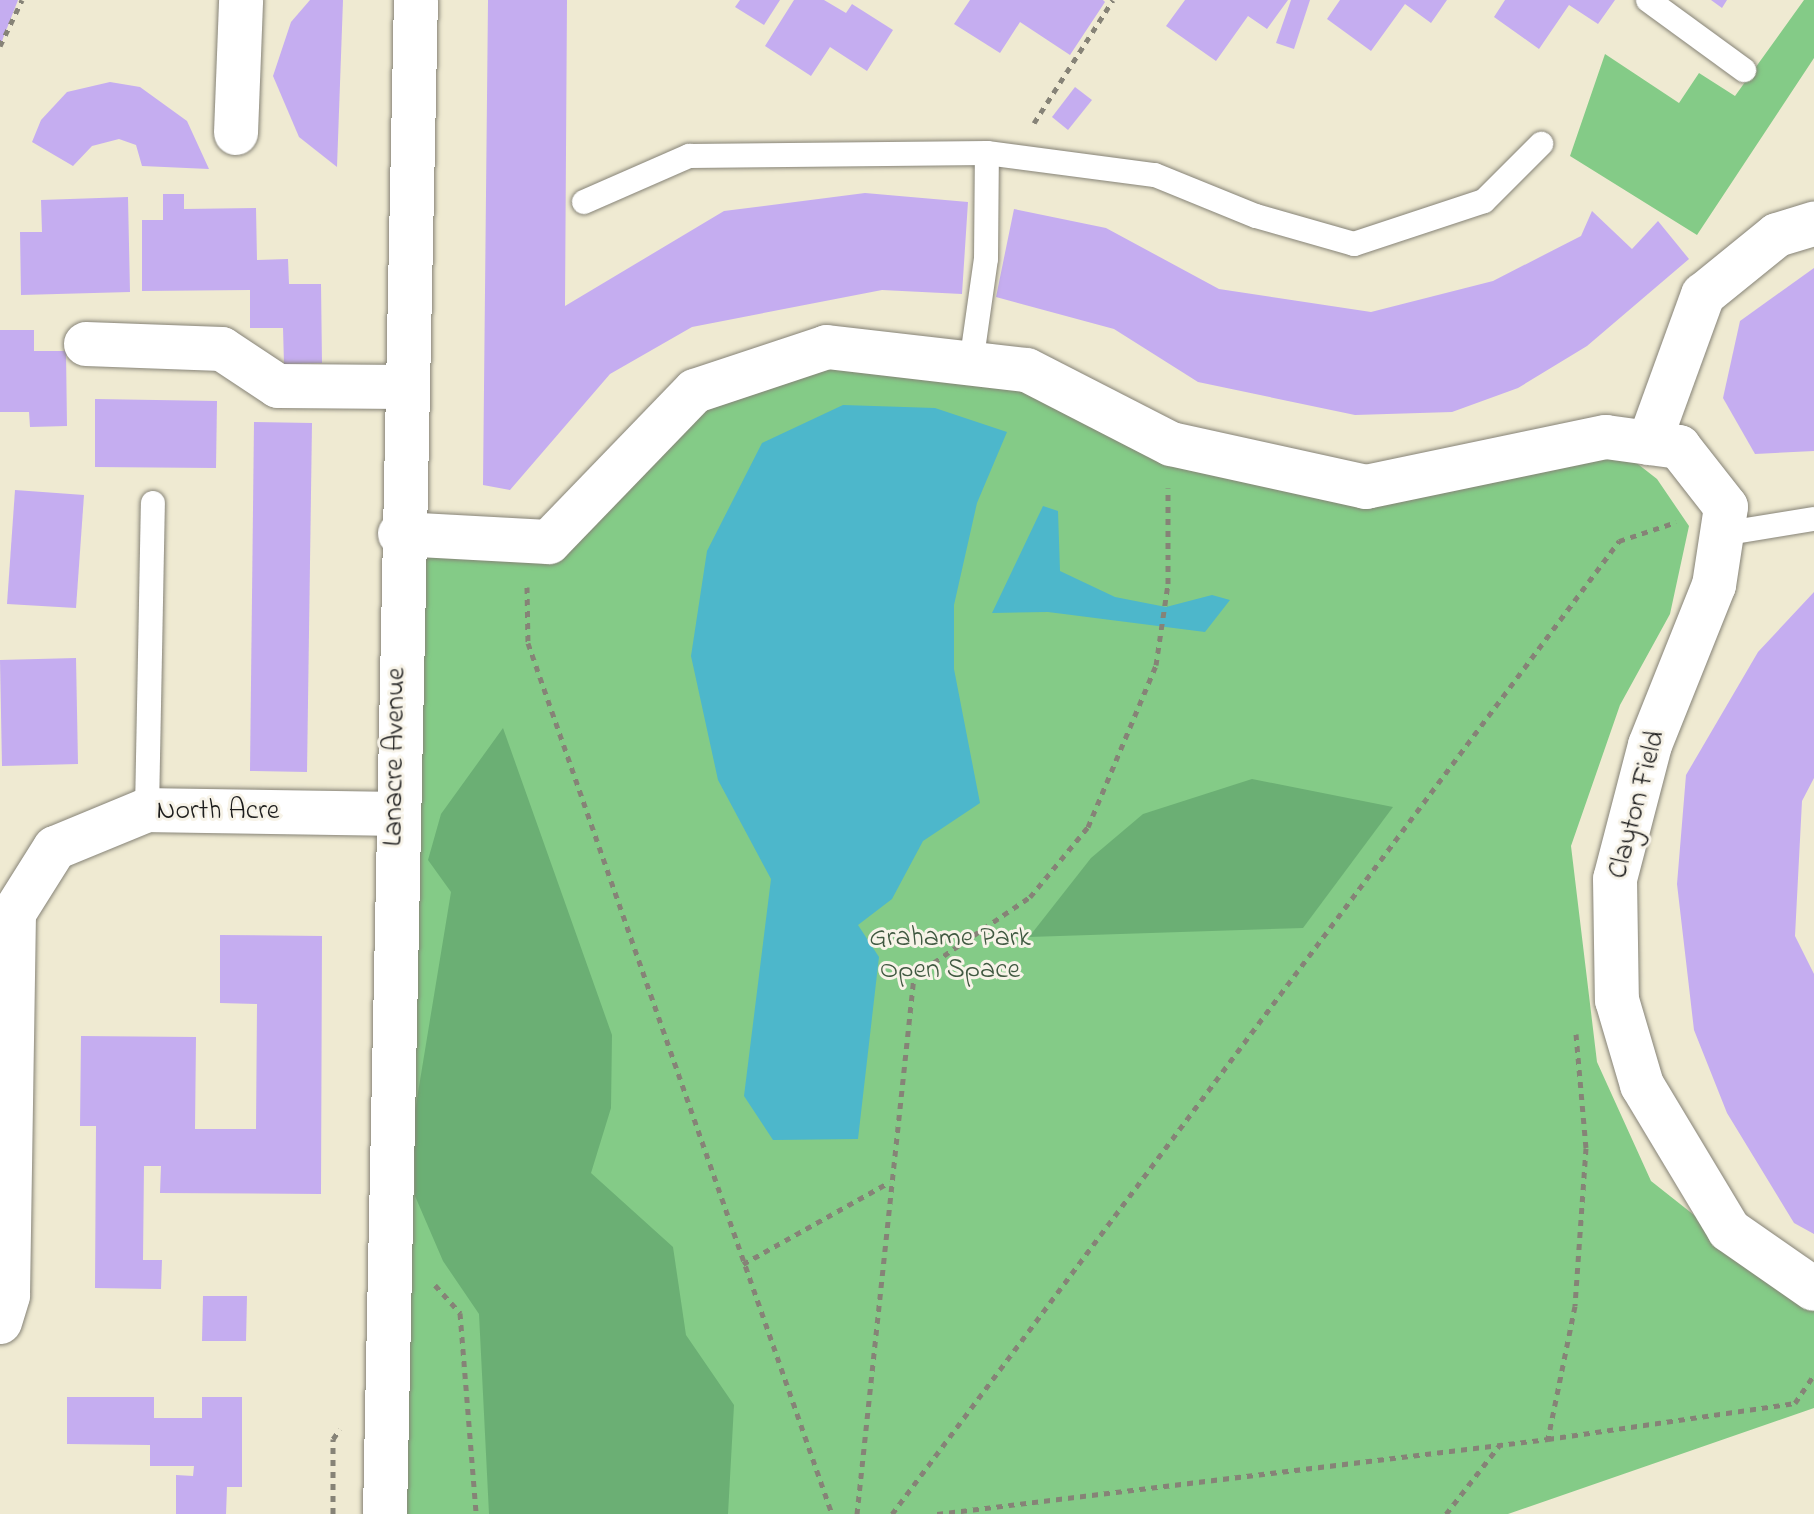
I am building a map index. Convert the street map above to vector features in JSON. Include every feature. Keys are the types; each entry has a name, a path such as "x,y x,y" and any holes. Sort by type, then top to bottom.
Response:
{"street":[{"path":"236,133 241,0"},
{"name":"Lanacre Avenue","path":"385,1514 400,534 416,0"},
{"path":"1649,443 1703,295 1777,235 1814,224"},
{"path":"86,344 222,349 278,386 404,387"},
{"path":"400,534 549,542 695,391 827,347 1027,370 1171,444 1366,487 1606,437 1679,447 1724,520"},
{"name":"Clayton Field","path":"1724,520 1714,585 1650,745 1615,879 1617,1000 1642,1085 1729,1230 1814,1289"},
{"name":"North Acre","path":"0,1322 8,1295 5,1151 14,913 55,848 147,810 395,814"}],"lane":[{"path":"1648,0 1744,70"},
{"path":"584,202 689,156 987,153 1155,175 1256,216 1354,244 1484,201 1541,144"},
{"path":"971,364 986,259 987,153"},
{"path":"147,810 153,503"},
{"path":"1724,520 1814,519"}],"path":[{"path":"0,46 22,0"},
{"path":"987,153 1038,120 1113,0"},
{"path":"857,1514 914,976 1030,897 1088,827 1134,731 1156,665 1168,584 1166,509"},
{"path":"892,1514 1619,541 1724,520"},
{"path":"526,542 528,643 832,1514"},
{"path":"1548,1439 1575,1306 1586,1148 1575,1019 1617,1000"},
{"path":"743,1264 891,1182"},
{"path":"388,1262 424,1272 460,1313 476,1514"},
{"path":"937,1514 1548,1439 1795,1403 1814,1375"},
{"path":"1446,1514 1500,1445"}],"green space":[{"path":"1804,0 1814,0 1814,58 1697,235 1570,156 1605,54 1679,103 1699,73 1735,96"},
{"name":"Grahame Park Open Space","path":"827,344 1025,371 1369,489 1602,436 1657,479 1689,526 1670,614 1620,705 1571,846 1597,1062 1651,1181 1814,1310 1814,1408 1508,1514 385,1514 402,538 547,543 689,399"},
{"path":"503,728 612,1035 611,1108 591,1173 673,1247 686,1335 734,1405 728,1514 489,1514 479,1314 443,1261 415,1196 414,1117 451,892 428,860 441,814"},
{"path":"1252,779 1393,807 1303,928 1029,937 1091,858 1143,814"}],"water":[{"path":"843,405 935,408 1007,432 977,503 954,605 954,669 980,803 923,841 892,899 858,925 879,957 858,1139 773,1140 744,1096 771,879 718,780 691,656 707,551 762,443"},
{"path":"1043,506 1058,511 1060,571 1115,597 1166,607 1212,595 1230,600 1205,632 1048,612 992,613"}],"building":[{"path":"0,0 18,0 0,46"},
{"path":"310,0 343,0 337,167 299,137 273,76 291,22"},
{"path":"488,0 567,0 565,306 724,211 865,193 968,202 962,294 882,290 692,327 610,374 510,490 483,485"},
{"path":"740,0 780,0 764,25 735,7"},
{"path":"794,0 824,0 846,13 852,4 893,30 867,71 830,47 811,76 765,46"},
{"path":"970,0 1105,2 1070,55 1020,22 1000,53 954,24"},
{"path":"1185,0 1288,0 1267,29 1248,16 1216,61 1166,26"},
{"path":"1291,0 1310,0 1294,49 1276,43"},
{"path":"1340,0 1447,0 1431,23 1405,4 1371,51 1327,19"},
{"path":"1505,0 1615,0 1598,24 1569,5 1539,49 1494,17"},
{"path":"1711,0 1727,0 1722,8"},
{"path":"110,82 140,87 187,121 209,169 142,166 136,145 119,139 92,146 73,166 32,142 41,120 67,92"},
{"path":"1075,87 1092,100 1068,130 1052,117"},
{"path":"163,194 184,194 184,209 256,208 257,260 288,259 289,284 321,284 322,363 284,364 283,328 250,328 250,290 142,291 142,220 163,220"},
{"path":"128,197 130,292 21,295 20,232 42,232 41,200"},
{"path":"1014,209 1106,228 1219,289 1371,312 1493,281 1581,236 1592,211 1632,249 1658,221 1689,259 1587,346 1518,388 1452,412 1355,415 1198,382 1114,329 996,297"},
{"path":"1814,268 1814,451 1755,454 1723,398 1740,321"},
{"path":"0,330 34,330 34,351 66,351 67,426 30,427 29,412 0,412"},
{"path":"95,399 217,401 216,468 95,467"},
{"path":"254,422 312,423 307,772 250,771"},
{"path":"15,490 84,495 76,608 7,604"},
{"path":"1814,592 1814,778 1802,801 1795,936 1814,974 1814,1234 1794,1223 1727,1113 1694,1030 1677,884 1686,775 1758,652"},
{"path":"76,658 78,764 2,766 0,660"},
{"path":"220,935 322,936 321,1194 160,1193 161,1166 144,1166 143,1260 162,1260 161,1289 95,1288 96,1126 80,1126 81,1036 196,1037 195,1129 256,1129 257,1004 220,1003"},
{"path":"203,1296 247,1296 246,1341 202,1341"},
{"path":"67,1397 154,1397 154,1418 202,1418 202,1397 242,1397 242,1487 227,1487 226,1514 176,1514 176,1475 193,1476 194,1466 150,1466 150,1445 67,1444"}]}
